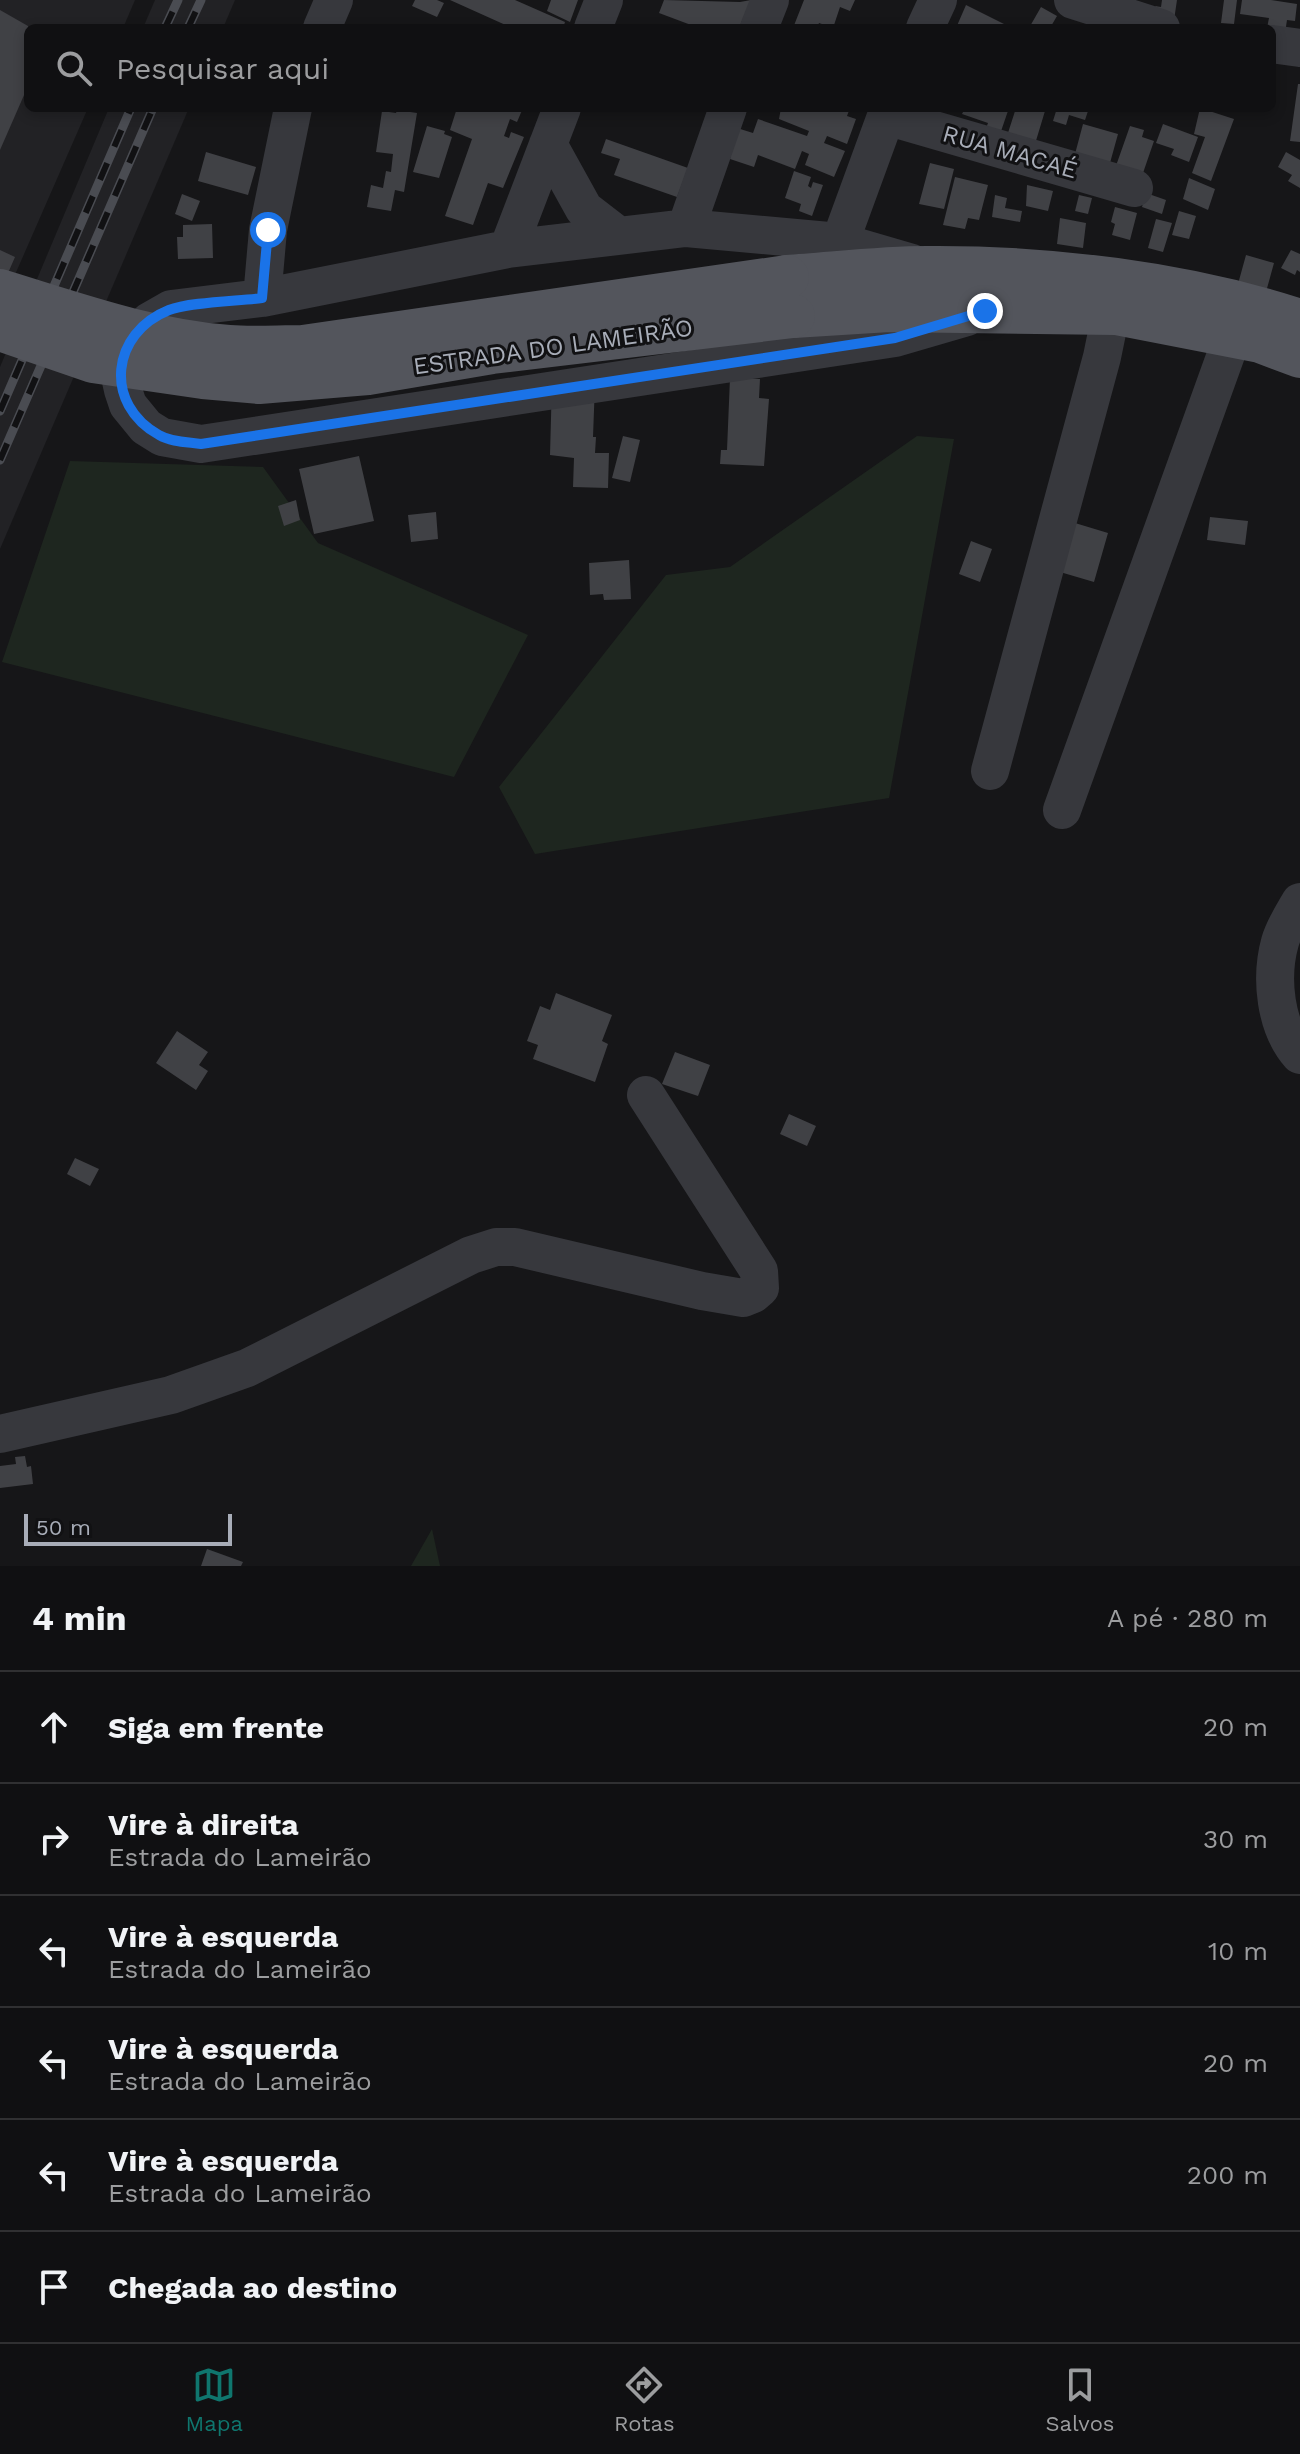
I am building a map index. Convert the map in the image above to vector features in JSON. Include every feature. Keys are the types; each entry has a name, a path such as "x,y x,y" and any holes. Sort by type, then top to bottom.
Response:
{"main road":[{"name":"ESTRADA DO LAMEIRÃO","path":"0,329 93,361 259,382 368,373 492,352 926,268 1049,273 1120,282 1209,297 1300,321"},
{"name":"ESTRADA DO LAMEIRÃO","path":"0,291 116,327 176,340 231,347 303,347 790,296 889,310 1111,313 1260,341 1300,356"}],"street":[{"path":"324,24 334,0"},
{"path":"595,24 604,0"},
{"path":"761,24 770,0"},
{"path":"927,24 938,0"},
{"path":"1073,0 1148,24"},
{"path":"1276,45 1300,48"},
{"path":"262,298 268,230 292,112"},
{"path":"508,249 560,112"},
{"path":"686,228 727,112"},
{"path":"840,242 888,112"},
{"name":"RUA MACAÉ","path":"888,112 1134,188"},
{"path":"548,144 584,209 619,236"},
{"name":"ESTRADA DO LAMEIRÃO","path":"926,268 840,242 686,228 508,249 262,298 171,309 150,321 131,338 119,372 128,405 146,427 162,437 201,444 895,338 985,311"},
{"path":"990,771 1102,357 1111,313"},
{"path":"1062,810 1233,335"},
{"path":"1300,902 1281,940 1277,960 1277,1004 1282,1030 1300,1055"},
{"path":"0,1434 171,1395 247,1368 471,1255 496,1247 515,1247 702,1291 743,1298 753,1294 760,1288 759,1271 646,1095"}],"shaded area":[{"path":"0,0 135,0 125,24 24,24 24,112 86,112 14,277 0,270"},
{"path":"155,0 235,0 225,24 145,24"},
{"path":"107,112 187,112 0,549 0,367"},
{"path":"917,436 954,439 889,798 535,854 499,787 666,575 730,567"},
{"path":"70,461 263,467 318,543 528,635 454,777 2,662"},
{"path":"432,1529 440,1566 411,1566"}],"building":[{"path":"415,0 444,3 437,17 412,6"},
{"path":"450,0 515,0 565,22 564,24 503,24"},
{"path":"551,0 578,0 570,22 547,11"},
{"path":"664,0 751,0 741,24 688,24 659,13"},
{"path":"804,0 855,0 850,11 840,7 834,24 795,24"},
{"path":"1162,0 1177,0 1173,24 1155,6 1161,7"},
{"path":"1224,0 1237,0 1234,24 1221,23"},
{"path":"1242,0 1297,4 1295,21 1287,20 1285,33 1276,30 1276,24 1268,24 1269,18 1240,14"},
{"path":"966,5 1004,24 958,24"},
{"path":"1041,7 1057,16 1052,24 1031,24"},
{"path":"0,10 24,24 24,95 0,150"},
{"path":"1300,84 1300,142 1290,141"},
{"path":"382,112 417,113 404,192 395,190 391,211 367,207 371,185 383,188 386,171 391,172 393,154 376,152"},
{"path":"456,112 521,112 517,122 510,119 504,136 509,138 511,132 524,137 503,188 488,183 473,225 445,216 472,139 450,130"},
{"path":"780,112 848,112 847,116 856,119 847,144 827,136 824,143 845,151 834,177 805,165 809,154 802,151 795,169 758,155 754,167 730,159 737,128 753,133 758,119 807,136 809,131 779,119"},
{"path":"1008,112 999,137 985,131 988,123 962,114"},
{"path":"1015,112 1045,112 1035,144 1007,136"},
{"path":"1056,112 1088,112 1085,120 1069,115 1066,125 1053,121"},
{"path":"1199,112 1212,112 1234,119 1211,181 1192,173 1205,137 1194,134"},
{"path":"1083,124 1118,134 1110,163 1075,154"},
{"path":"1163,124 1198,137 1189,162 1171,155 1174,149 1156,143"},
{"path":"427,126 445,131 444,134 452,137 439,178 413,172"},
{"path":"1130,126 1144,130 1142,137 1154,141 1143,173 1111,180"},
{"path":"606,139 688,168 677,197 614,175 620,159 601,153"},
{"path":"206,152 256,167 248,195 198,181"},
{"path":"1286,152 1300,160 1300,188 1288,181 1292,175 1278,167"},
{"path":"930,163 954,169 944,209 919,204"},
{"path":"794,171 811,177 808,186 811,188 813,182 823,185 812,216 799,211 801,204 785,198"},
{"path":"955,177 988,185 979,220 968,218 965,229 943,225"},
{"path":"1189,178 1215,189 1208,210 1183,199"},
{"path":"1027,185 1053,191 1048,211 1026,206"},
{"path":"1146,193 1166,200 1162,214 1142,207"},
{"path":"182,194 200,201 192,221 175,214"},
{"path":"995,195 1007,198 1005,208 1022,211 1020,222 992,217"},
{"path":"1079,195 1092,198 1088,214 1075,211"},
{"path":"1115,207 1137,213 1130,240 1112,235"},
{"path":"1179,211 1196,216 1189,239 1172,235"},
{"path":"1060,218 1086,223 1083,248 1057,244"},
{"path":"1156,219 1172,223 1163,252 1148,248"},
{"path":"212,224 213,258 178,259 177,237 183,237 183,225"},
{"path":"0,250 15,257 5,280 0,277"},
{"path":"1291,250 1300,254 1300,272 1297,270 1295,275 1281,268"},
{"path":"1246,255 1274,263 1266,292 1238,284"},
{"path":"730,378 760,379 759,398 769,399 764,466 720,464 721,450 727,450"},
{"path":"552,381 595,383 593,437 596,437 595,453 609,453 608,488 573,487 574,458 550,455"},
{"path":"623,436 640,440 630,482 612,478"},
{"path":"359,456 374,521 314,534 299,469"},
{"path":"296,500 300,520 284,526 278,506"},
{"path":"436,512 438,539 411,542 408,515"},
{"path":"1210,517 1248,521 1245,545 1207,540"},
{"path":"1075,523 1108,533 1094,582 1060,572"},
{"path":"971,541 992,549 980,582 959,574"},
{"path":"629,560 631,599 604,600 603,594 590,595 589,563"},
{"path":"556,993 612,1015 602,1041 608,1044 595,1082 533,1059 538,1045 527,1041 540,1006 550,1010"},
{"path":"177,1031 208,1052 199,1065 208,1071 196,1090 156,1063"},
{"path":"675,1052 710,1065 698,1096 662,1084"},
{"path":"789,1114 816,1126 807,1146 780,1134"},
{"path":"75,1158 99,1169 90,1186 67,1174"},
{"path":"25,1456 27,1467 31,1466 33,1484 0,1488 0,1466 16,1464 15,1457"},
{"path":"207,1549 243,1562 241,1566 201,1566"}],"railway":[{"path":"167,24 178,0"},
{"path":"190,24 201,0"},
{"path":"0,411 129,112"},
{"path":"0,460 151,112"}],"route":[{"path":"268,230 262,298 171,309 150,321 131,338 119,372 123,390 128,405 146,427 162,437 201,444 895,338 985,311"}]}
